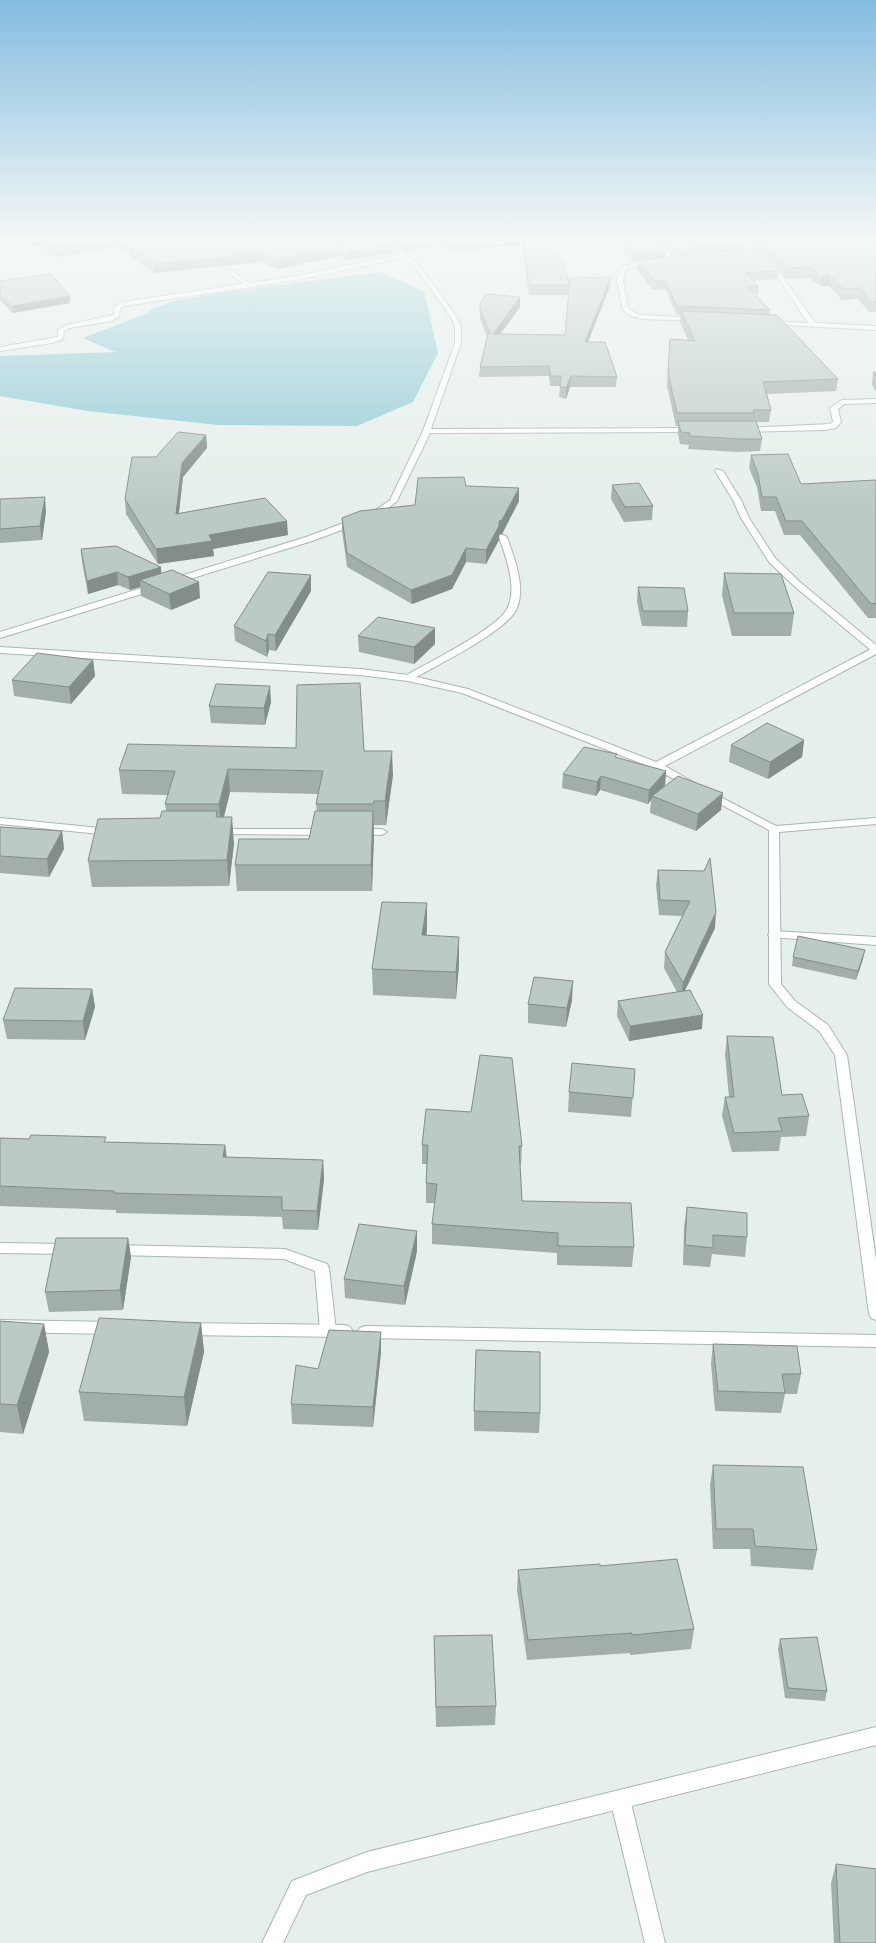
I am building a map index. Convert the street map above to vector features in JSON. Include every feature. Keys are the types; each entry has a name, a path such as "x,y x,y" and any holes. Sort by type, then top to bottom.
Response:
{"street":[{"path":"0,349 52,341 61,338 61,330 65,328"},
{"path":"0,635 309,539 376,514 393,501 427,431 458,342 458,328"},
{"path":"733,430 824,428 833,426 837,422 834,408 842,402 876,401"},
{"path":"427,431 702,430"},
{"path":"656,766 876,650 797,584 772,560 745,518 737,500 719,471"},
{"path":"408,678 489,630 508,616 513,608 516,584 503,537"},
{"path":"0,650 360,672 408,678 465,691 656,766 774,829 876,821"},
{"path":"0,821 98,832 122,832"},
{"path":"774,829 775,984 791,1004 824,1028 842,1055 876,1314"},
{"path":"208,832 334,832"},
{"path":"350,832 382,832"},
{"path":"774,934 876,941"},
{"path":"0,1248 79,1249"},
{"path":"103,1250 285,1254 322,1268 328,1331"},
{"path":"0,1326 125,1328"},
{"path":"172,1329 876,1341"},
{"path":"272,1943 299,1888 367,1862 876,1736"},
{"path":"620,1799 655,1943"}],"water":[{"path":"110,328 432,328 438,353 413,402 357,426 218,425 87,411 0,396 0,356 115,352 83,338"}],"building":[{"path":"487,328 498,328 493,334 565,335 566,328 591,328 585,342 605,342 617,377 571,376 566,388 560,387 561,376 550,376 549,366 480,367 488,334 490,334"},
{"path":"689,328 789,328 838,379 763,382 771,410 753,410 754,413 677,413 668,373 670,339 695,341"},
{"path":"678,421 756,421 762,439 689,436 690,433 681,432"},
{"path":"178,432 206,435 182,463 176,514 265,498 287,521 209,535 212,541 156,549 125,499 132,457 156,457"},
{"path":"788,454 801,484 876,480 876,603 871,604 802,521 786,521 776,497 762,497 758,474 751,455"},
{"path":"464,477 466,486 519,488 502,520 499,521 499,526 486,550 466,548 452,575 411,590 347,553 342,518 360,511 415,505 418,478"},
{"path":"639,483 653,506 625,507 612,485"},
{"path":"45,497 40,526 0,529 0,499"},
{"path":"116,546 161,567 128,577 117,572 87,581 81,549"},
{"path":"172,570 199,582 169,594 140,580"},
{"path":"268,572 311,575 275,635 268,634 266,641 234,626"},
{"path":"724,573 781,574 794,613 734,613"},
{"path":"638,587 684,588 688,611 643,611"},
{"path":"378,617 435,628 414,647 358,636"},
{"path":"37,653 93,660 69,687 12,680"},
{"path":"360,683 364,751 392,751 385,801 374,801 373,804 316,804 323,771 228,769 219,804 165,804 175,771 119,770 128,744 296,748 297,685"},
{"path":"216,684 270,686 264,708 209,706"},
{"path":"767,723 804,740 770,762 731,745"},
{"path":"584,747 617,754 615,757 666,771 649,790 601,776 597,782 563,774"},
{"path":"678,776 723,793 698,814 652,796"},
{"path":"162,811 217,811 216,817 232,817 227,860 88,861 98,819 160,818"},
{"path":"315,811 373,811 371,865 235,865 239,839 309,839"},
{"path":"0,827 62,831 47,859 0,856"},
{"path":"710,858 716,912 683,983 665,952 690,901 660,900 658,870 704,871"},
{"path":"382,902 427,903 422,935 459,937 456,972 372,969"},
{"path":"798,936 865,950 858,971 793,957"},
{"path":"534,977 573,981 567,1008 528,1004"},
{"path":"15,988 92,989 83,1021 3,1020"},
{"path":"690,990 703,1015 630,1026 618,1001"},
{"path":"727,1036 773,1037 782,1095 802,1094 809,1116 778,1118 782,1131 734,1133 725,1097 734,1097"},
{"path":"480,1055 512,1058 522,1146 519,1146 522,1201 631,1203 634,1247 558,1246 558,1233 432,1224 437,1184 426,1183 428,1145 422,1145 426,1109 471,1112"},
{"path":"572,1063 635,1069 633,1098 569,1092"},
{"path":"31,1135 106,1137 104,1142 225,1145 223,1157 323,1160 317,1211 282,1210 282,1197 114,1193 114,1191 0,1186 0,1138 29,1139"},
{"path":"687,1207 747,1213 747,1237 713,1235 713,1248 685,1245"},
{"path":"359,1224 417,1231 404,1286 344,1279"},
{"path":"56,1238 128,1238 120,1290 45,1292"},
{"path":"99,1318 201,1323 184,1397 79,1392"},
{"path":"0,1321 44,1324 17,1405 0,1404"},
{"path":"329,1330 381,1332 373,1407 291,1404 296,1365 318,1369"},
{"path":"713,1344 797,1346 801,1374 782,1374 785,1393 718,1391"},
{"path":"476,1350 540,1352 540,1413 474,1411"},
{"path":"713,1465 803,1467 817,1550 755,1546 753,1529 716,1529"},
{"path":"677,1559 694,1629 632,1635 632,1633 528,1640 518,1570 600,1564 600,1566"},
{"path":"492,1635 496,1706 436,1707 434,1636"},
{"path":"817,1637 827,1691 788,1688 780,1639"},
{"path":"836,1864 876,1869 876,1943 840,1943"}]}
